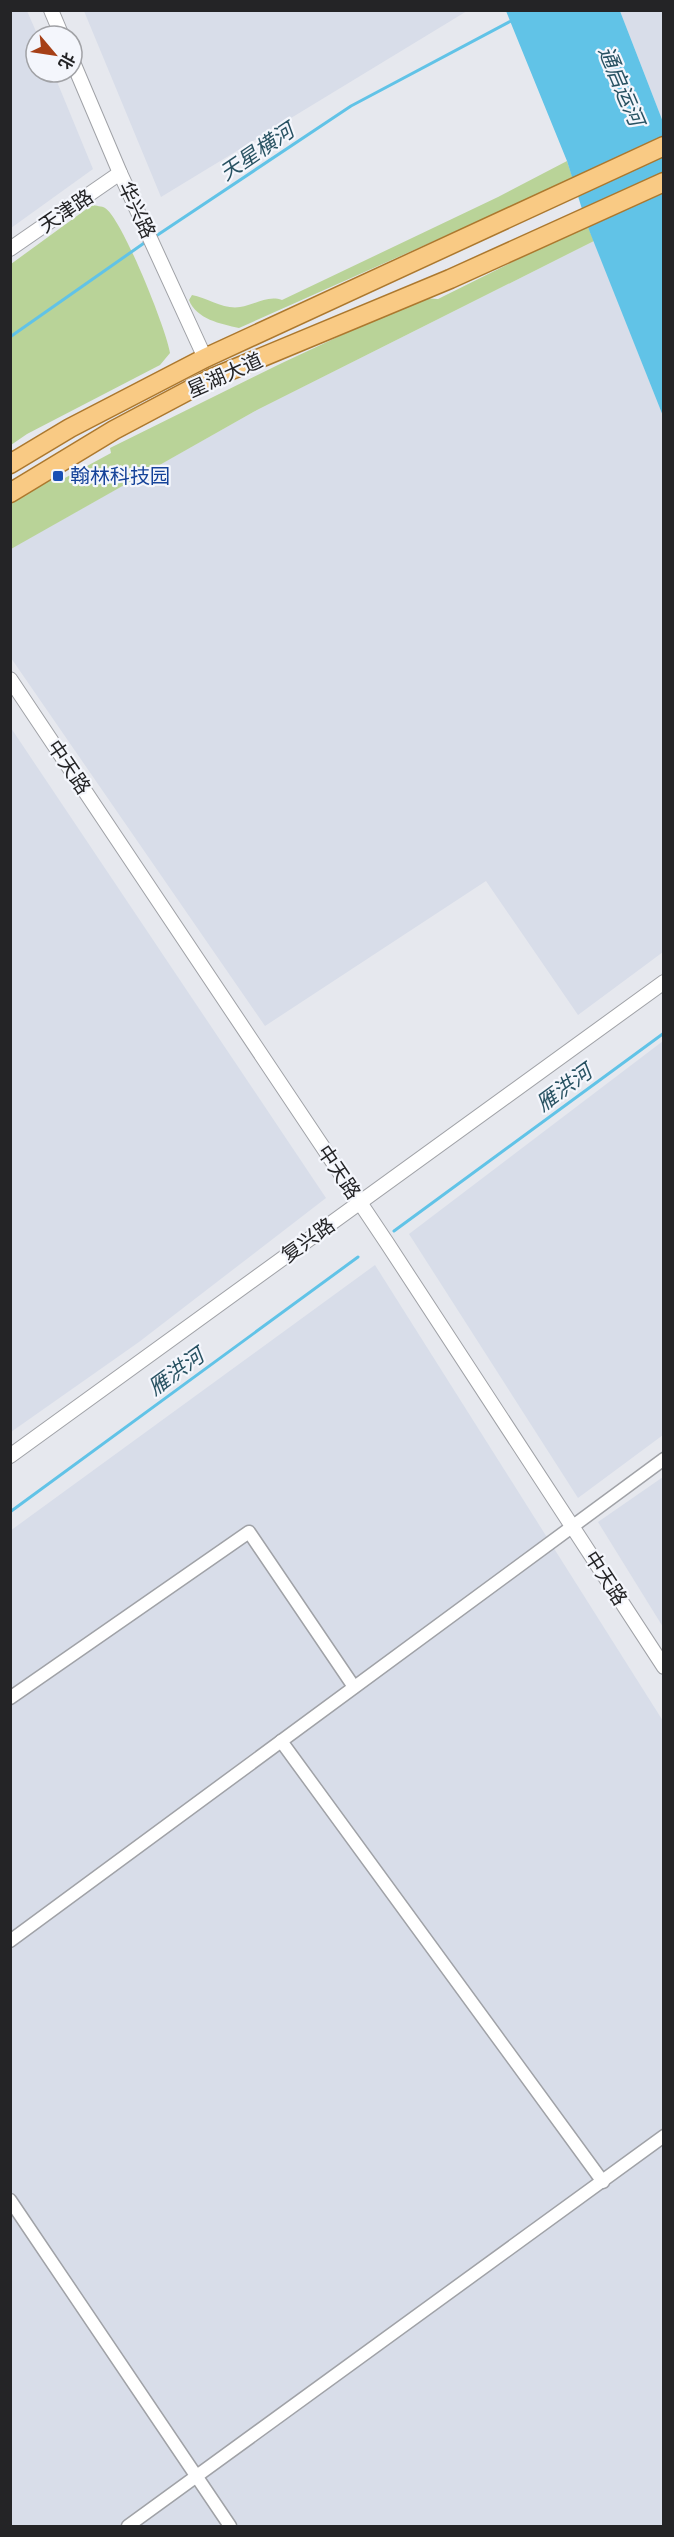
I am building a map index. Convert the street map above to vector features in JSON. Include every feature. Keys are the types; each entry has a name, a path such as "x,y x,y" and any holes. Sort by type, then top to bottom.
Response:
{"main road":[{"name":"星湖大道","path":"10,464 70,428 206,358 663,146"},
{"name":"星湖大道","path":"10,493 114,430 212,378 450,279 663,182"}],"street":[{"path":"51,10 57,24"},
{"name":"华兴路","path":"82,84 120,174 206,358"},
{"name":"天津路","path":"10,249 120,174"},
{"name":"中天路","path":"10,679 360,1203 663,1667"},
{"name":"复兴路","path":"10,1456 663,982"},
{"path":"10,1941 663,1459"},
{"path":"10,1698 249,1533 354,1687"},
{"path":"281,1741 603,2182"},
{"path":"128,2526 603,2182 663,2136"},
{"path":"10,2200 230,2526"}],"shaded area":[{"path":"11,10 27,11 33,24 24,24 24,84 58,84 93,169 11,228"},
{"path":"84,11 467,11 161,197"},
{"path":"620,11 663,11 663,122"},
{"path":"594,241 663,416 663,952 578,1015 486,881 265,1026 11,658 10,549 257,410"},
{"path":"11,728 326,1198 139,1342 11,1432"},
{"path":"663,1041 663,1435 578,1498 409,1234"},
{"path":"375,1265 663,1721 663,2526 11,2526 10,1531"},
{"path":"663,1477 663,1627 598,1522"}],"green space":[{"path":"567,161 573,179 239,328 203,316 197,312 189,300 192,295 234,307 266,299 282,300 498,197"},
{"path":"92,205 105,208 113,216 122,232 153,300 170,353 160,365 27,434 11,445 11,264"},
{"path":"587,225 594,241 257,410 11,549 11,504 60,473 63,479 111,453 110,448 282,363 421,298 438,299"}],"water":[{"name":"通启运河","path":"506,11 620,11 663,122 663,416 587,225 567,161"}],"waterway":[{"name":"天星横河","path":"153,238 351,106 511,21"},
{"name":"天星横河","path":"10,337 147,241"},
{"name":"雁洪河","path":"394,1231 664,1033"},
{"name":"雁洪河","path":"10,1512 358,1257"}],"place":[{"name":"翰林科技园","path":"58,476"}]}
